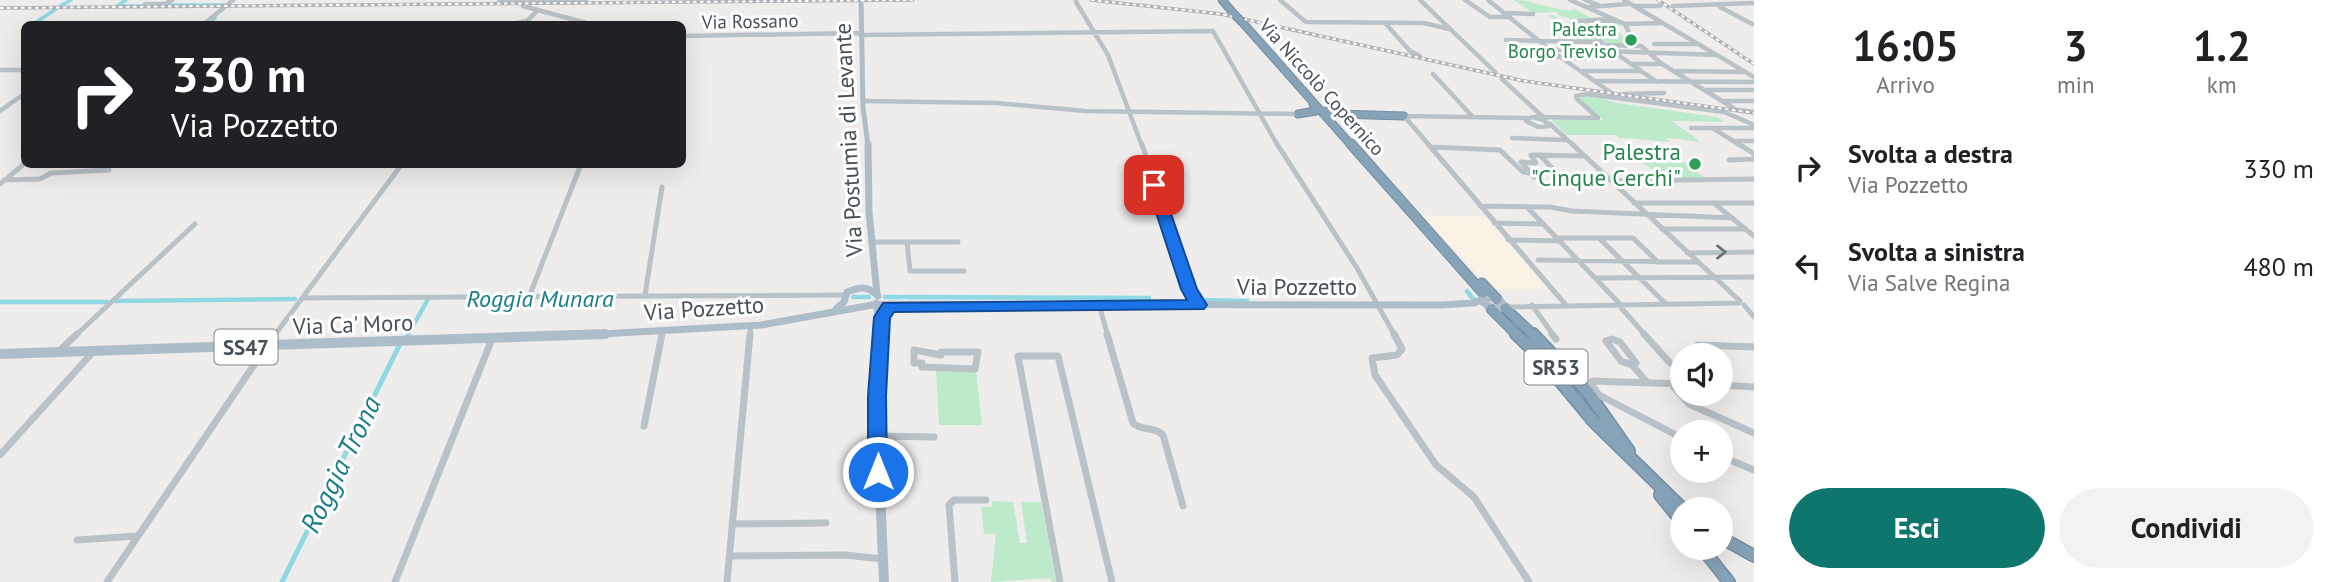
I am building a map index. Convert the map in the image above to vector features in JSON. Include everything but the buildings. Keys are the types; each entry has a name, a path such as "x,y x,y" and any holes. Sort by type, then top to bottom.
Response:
{"highway":[{"name":"Via Niccolò Copernico","path":"1222,0 1401,199"},
{"path":"1298,114 1317,110 1305,92"},
{"path":"1321,109 1347,115 1404,116"},
{"path":"1298,114 1320,115 1331,121"},
{"path":"1347,115 1334,118 1347,138"},
{"path":"1401,199 1438,233 1494,304"},
{"path":"1401,199 1427,237 1494,304 1535,336 1586,393 1611,423 1634,460 1670,506"},
{"name":"SR53","path":"1494,304 1546,355 1634,460"},
{"path":"1634,460 1671,497"},
{"path":"1733,544 1754,556"},
{"path":"1708,560 1723,582"},
{"path":"1710,560 1729,582"}],"main road":[{"name":"Via Postumia di Levante","path":"861,0 863,101 870,159 875,302"},
{"name":"Via Postumia di Levante","path":"866,287 872,284 875,278"},
{"name":"Via Pozzetto","path":"866,287 875,302"},
{"path":"834,311 851,289 866,287"},
{"path":"845,298 853,307"},
{"name":"Via Pozzetto","path":"492,339 751,326 875,302 897,305 1494,304"},
{"path":"875,302 882,316"},
{"path":"884,582 878,436 882,316 885,310 897,305"},
{"name":"Via Ca' Moro","path":"1,355 492,339"}],"street":[{"path":"145,4 164,4 173,0"},
{"path":"208,21 233,0"},
{"path":"499,0 586,2"},
{"path":"1280,0 1306,22 1443,23"},
{"path":"1420,0 1496,72"},
{"path":"1465,0 1490,17 1533,13"},
{"path":"1488,0 1549,49 1613,94"},
{"path":"1570,0 1626,24 1663,23"},
{"path":"1585,0 1600,6"},
{"path":"1681,0 1691,6"},
{"path":"1707,0 1752,24"},
{"path":"525,1 523,6 579,21"},
{"path":"1587,7 1624,1 1699,44 1754,80"},
{"path":"1076,2 1108,54 1131,112 1138,141 1189,289 1198,305"},
{"path":"1673,6 1754,3"},
{"path":"1634,6 1660,6"},
{"path":"527,21 538,10"},
{"path":"1433,23 1438,18"},
{"path":"1616,20 1580,20 1600,43 1657,82"},
{"path":"1385,23 1410,51 1420,56"},
{"path":"1433,23 1449,29"},
{"path":"1626,24 1625,28 1630,35"},
{"path":"1525,30 1542,39"},
{"name":"Via Rossano","path":"686,36 1213,31 1259,114"},
{"path":"1506,40 1542,39 1641,46 1662,64 1735,109"},
{"path":"1654,44 1699,44"},
{"path":"1549,49 1717,55"},
{"path":"1524,56 1598,58"},
{"path":"1631,64 1662,64"},
{"path":"0,70 21,69"},
{"path":"1581,71 1641,71"},
{"path":"1674,71 1745,72"},
{"path":"1433,74 1472,116"},
{"path":"1503,79 1687,253 1745,303 1754,317"},
{"path":"1597,82 1754,80"},
{"path":"1705,90 1754,90"},
{"path":"1605,93 1754,112"},
{"path":"1625,96 1624,94 1664,93"},
{"path":"1542,127 1548,119 1598,118 1577,99 1576,96 1586,94 1724,112 1754,126"},
{"path":"0,111 21,96"},
{"path":"863,101 996,103 1131,112 1298,114"},
{"path":"1722,101 1754,101"},
{"path":"1527,102 1533,110 1530,119"},
{"path":"1527,102 1547,114 1565,118"},
{"path":"1259,114 1379,305 1402,349 1397,355 1372,358 1375,375 1398,413 1436,464 1474,497 1529,582"},
{"path":"1404,116 1472,116 1547,121"},
{"path":"1404,116 1565,304"},
{"path":"1530,119 1573,145"},
{"path":"1691,128 1754,126"},
{"path":"1713,128 1754,155"},
{"path":"1512,138 1565,140"},
{"path":"1734,141 1754,141"},
{"path":"1431,147 1500,149 1522,172 1532,175 1521,162 1536,163 1531,155 1585,156"},
{"path":"1540,155 1563,180"},
{"path":"1729,160 1754,155"},
{"path":"2,182 21,166"},
{"path":"107,582 266,346 399,168"},
{"path":"529,297 579,168"},
{"path":"2,182 40,178 51,173 108,170"},
{"path":"1612,181 1754,179"},
{"path":"645,295 662,187"},
{"path":"1634,202 1754,203"},
{"path":"1715,204 1754,236"},
{"path":"1480,206 1733,218"},
{"path":"1527,207 1618,303 1670,363"},
{"path":"1494,223 1544,224"},
{"path":"57,353 195,224"},
{"path":"1662,229 1746,229"},
{"path":"1599,238 1665,303"},
{"path":"1508,240 1633,238 1658,262"},
{"path":"871,242 958,242"},
{"path":"907,242 910,271 964,271"},
{"path":"1687,253 1754,252"},
{"path":"1538,260 1697,262"},
{"path":"1595,278 1754,277"},
{"path":"303,298 645,295 845,298"},
{"path":"1494,304 1745,303"},
{"path":"1532,304 1556,339"},
{"path":"1099,305 1133,422 1137,428 1158,430 1163,435 1183,506"},
{"path":"727,582 751,326"},
{"path":"644,426 662,332"},
{"path":"395,582 492,339"},
{"path":"1733,346 1754,347"},
{"path":"914,350 937,352 937,355 978,352 975,369 922,367 922,363 914,363 914,350"},
{"path":"0,455 93,352"},
{"path":"1060,582 1018,356 1058,356 1112,582"},
{"path":"1632,365 1647,382"},
{"path":"1670,383 1591,384 1599,395 1670,432"},
{"path":"1733,386 1753,387"},
{"path":"1693,406 1754,433"},
{"path":"878,436 934,437"},
{"path":"1733,461 1754,470"},
{"path":"955,582 949,505 954,500 986,500"},
{"path":"732,524 826,523"},
{"path":"78,540 138,536"},
{"path":"730,556 845,555 883,559"}],"shaded area":[{"path":"1421,215 1486,217 1548,290 1492,289"}],"green space":[{"path":"1514,0 1574,10 1571,7 1591,18 1609,17 1624,24 1623,26 1587,24 1592,29 1618,31 1633,46 1602,45 1598,42 1568,38 1579,37 1558,27 1574,27 1568,22 1573,21 1555,16 1560,22 1546,15 1560,16 1556,12 1533,13"},
{"path":"1583,96 1717,117 1724,122 1672,121 1701,142 1670,138 1666,138 1669,142 1619,138 1616,135 1566,135 1551,119 1603,120 1580,100"},
{"path":"1642,162 1685,162 1707,180 1668,180"},
{"path":"936,370 976,370 982,425 939,425"},
{"path":"992,501 1013,502 1020,543 1027,543 1021,502 1041,502 1056,582 1052,582 1051,578 991,582 996,534 984,534 981,507 992,507"}],"waterway":[{"path":"59,7 71,0"},
{"path":"126,0 117,6 148,6"},
{"path":"164,5 225,5"},
{"path":"38,21 56,9"},
{"path":"211,21 215,18"},
{"name":"Roggia Munara","path":"1467,291 1474,300"},
{"name":"Roggia Munara","path":"853,297 869,297"},
{"name":"Roggia Munara","path":"885,297 902,297"},
{"name":"Roggia Munara","path":"906,297 1149,298"},
{"name":"Roggia Munara","path":"115,301 295,299"},
{"name":"Roggia Trona","path":"408,335 428,299"},
{"name":"Roggia Munara","path":"1199,300 1247,301"},
{"name":"Roggia Munara","path":"0,302 107,302"},
{"name":"Roggia Trona","path":"282,582 399,346"}],"tunnel":[{"path":"1485,295 1505,314"}],"railway":[{"path":"0,8 913,0"},
{"path":"1091,0 1221,14 1524,81 1754,113"},
{"path":"1658,0 1754,64"}],"place":[{"name":"Palestra Borgo Treviso","path":"1631,40"},
{"name":"Palestra \"Cinque Cerchi\"","path":"1695,164"}],"route":[{"path":"878,472 877,396 882,317 889,307 1198,305 1189,289 1154,185"}]}
